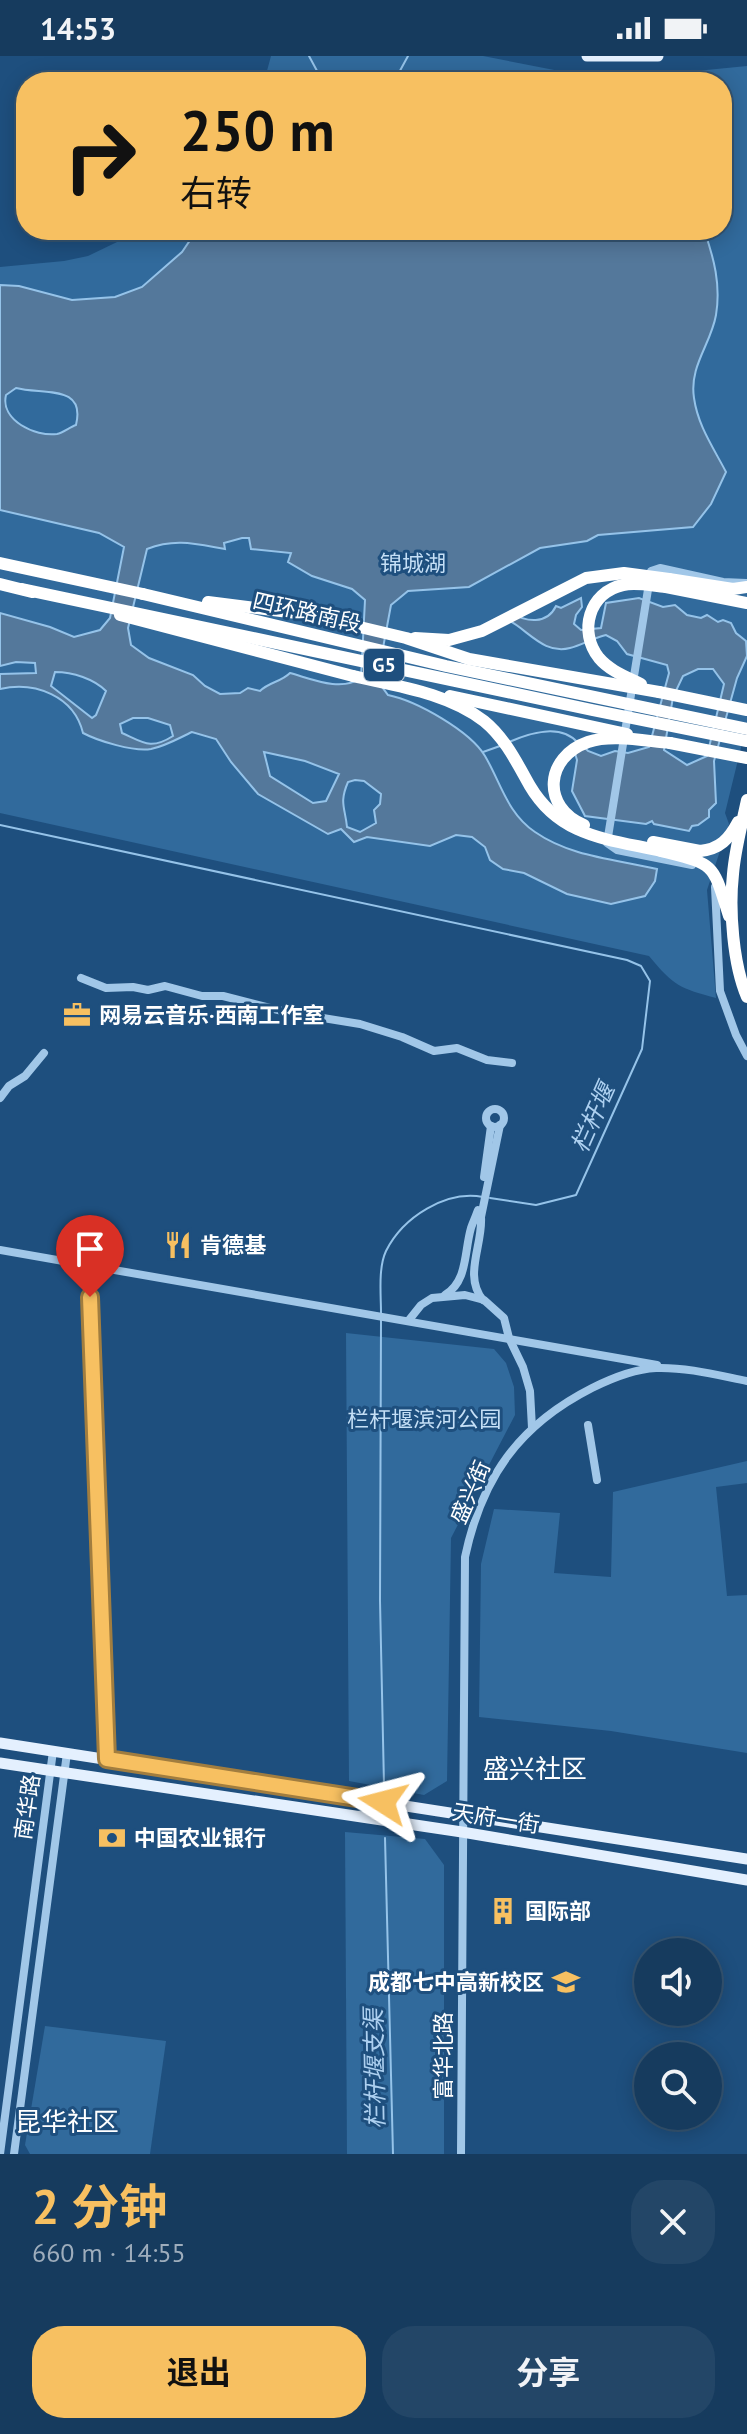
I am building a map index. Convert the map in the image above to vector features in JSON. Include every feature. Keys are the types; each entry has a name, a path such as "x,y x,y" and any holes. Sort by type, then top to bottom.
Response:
{"highway":[{"name":"四环路南段","path":"0,563 446,666 747,729"},
{"path":"406,638 449,640 482,631 586,578 624,573 747,603"},
{"path":"659,692 616,673 599,658 591,644 589,613 595,601 606,591 622,585 667,583 733,589 747,585"},
{"name":"四环路南段","path":"0,584 747,741"},
{"path":"22,589 353,676 747,758"},
{"path":"143,594 305,614 406,638 469,659 747,710"},
{"path":"400,686 450,702 485,722 505,744 540,801 562,823 586,834 704,863 715,872 734,931"},
{"path":"670,743 615,739 589,742 562,760 553,777 553,792 561,808 570,817 594,829 700,851 713,850 730,837 746,804"},
{"path":"746,804 733,874 739,978 747,997"}],"main road":[{"path":"587,56 658,56"},
{"name":"天府一街","path":"0,1743 747,1859"},
{"name":"天府一街","path":"0,1763 462,1832 747,1880"}],"street":[{"path":"747,585 655,568 651,571 607,843 609,847 691,864 700,868 714,883 720,991 747,1056"},
{"path":"81,978 106,988 148,990 165,986 202,996 223,996 286,1012 360,1024 434,1051 457,1048 487,1060 512,1063"},
{"path":"0,1098 9,1086 25,1076 44,1053"},
{"path":"495,1126 473,1273 476,1291 504,1318 527,1379 532,1428"},
{"path":"409,1320 421,1305 454,1289 462,1276 471,1226 480,1211"},
{"path":"0,1250 674,1368"},
{"path":"89,1266 107,1759"},
{"path":"445,1295 465,1295 484,1300"},
{"name":"盛兴街","path":"463,1814 465,1557 473,1522 507,1455 548,1414 603,1383 640,1370 674,1368 747,1381"},
{"path":"588,1425 597,1480"},
{"name":"南华路","path":"0,2154 53,1751"},
{"path":"14,2154 67,1753"},
{"name":"富华北路","path":"461,2154 463,1814"}],"green space":[{"name":"锦城湖","path":"271,56 483,56 565,72 267,72"},
{"name":"锦城湖","path":"747,66 747,723 725,813 729,824 707,890 716,998 678,984 649,956 0,813 0,267 88,256 121,240 732,240 732,72 667,72"},
{"name":"栏杆堰滨河公园","path":"346,1333 494,1349 506,1363 514,1387 515,1415 451,1538 447,1781 424,1795 349,1781"},
{"path":"747,1461 747,1483 716,1487 727,1596 747,1595 747,1753 611,1731 479,1717 481,1564 494,1509 560,1513 554,1573 611,1577 613,1492"},
{"path":"345,1832 425,1839 444,1865 444,2154 347,2154"},
{"path":"45,2026 166,2041 150,2154 30,2154 25,2145"}],"shaded area":[{"name":"锦城湖","path":"190,240 707,240 716,272 716,315 697,365 693,386 702,427 726,472 711,504 693,527 598,535 587,541 540,548 469,587 408,591 391,605 377,680 388,695 442,718 478,746 511,807 535,832 578,852 657,869 655,881 645,896 611,904 567,894 524,873 503,869 490,860 485,847 472,837 456,835 430,846 367,837 354,842 341,829 328,834 258,794 216,739 192,732 151,749 116,745 83,733 71,709 51,694 26,687 0,689 0,674 36,673 35,663 16,662 0,666 0,613 74,637 100,630 110,618 124,547 99,533 0,510 0,285 19,286 72,300 115,297 142,287 182,252","holes":["16,388 69,397 75,403 76,425 57,434 39,433 21,425 8,412 6,404 6,395","249,538 251,549 291,553 288,562 312,576 352,589 365,600 361,678 336,684 290,673 260,691 248,688 240,693 220,694 193,675 149,658 131,645 128,628 147,549 176,543 225,549 224,543","55,672 69,673 96,683 106,691 92,718 51,686","133,718 148,718 170,725 173,736 153,744 136,740 122,733 120,724","264,752 305,761 339,774 326,801 313,803 270,776","364,781 381,794 380,804 374,810 376,823 360,832 347,827 343,805 348,782"]},
{"path":"581,598 582,607 574,624 581,630 601,628 606,603 639,598 663,607 675,605 687,615 701,618 707,615 718,622 731,623 736,633 746,641 747,656 737,678 714,761 716,803 709,810 709,817 689,831 652,821 646,824 585,816 572,791 577,760 574,750 579,742 588,751 601,756 649,747 669,673 667,665 627,654 617,641 606,635 570,648 552,648 508,620 511,613 529,620 542,619 556,606 561,608","holes":["698,669 713,669 724,684 707,756 687,765 664,750 673,697 683,676"]}],"waterway":[{"name":"栏杆堰","path":"309,56 318,72"},
{"name":"栏杆堰","path":"399,72 408,56"},
{"path":"509,742 535,733 554,732 563,733 578,743"},
{"path":"483,752 500,746"},
{"name":"栏杆堰","path":"0,825 627,960 641,966 650,981 642,1049 576,1195 536,1205 490,1198"},
{"name":"栏杆堰","path":"381,1313 383,1258 403,1227 441,1202 469,1196 483,1197"},
{"name":"栏杆堰","path":"381,1319 380,1601 384,1785"},
{"name":"栏杆堰支渠","path":"385,1838 393,2154"}],"place":[{"name":"网易云音乐·西南工作室","path":"77,1015"},
{"name":"肯德基","path":"178,1245"},
{"name":"中国农业银行","path":"112,1838"},
{"name":"国际部","path":"503,1911"},
{"name":"成都七中高新校区","path":"566,1982"}],"district":[{"name":"盛兴社区","path":"535,1769"},
{"name":"昆华社区","path":"67,2122"}],"route":[{"path":"90,1297 107,1759 383,1802"}]}
